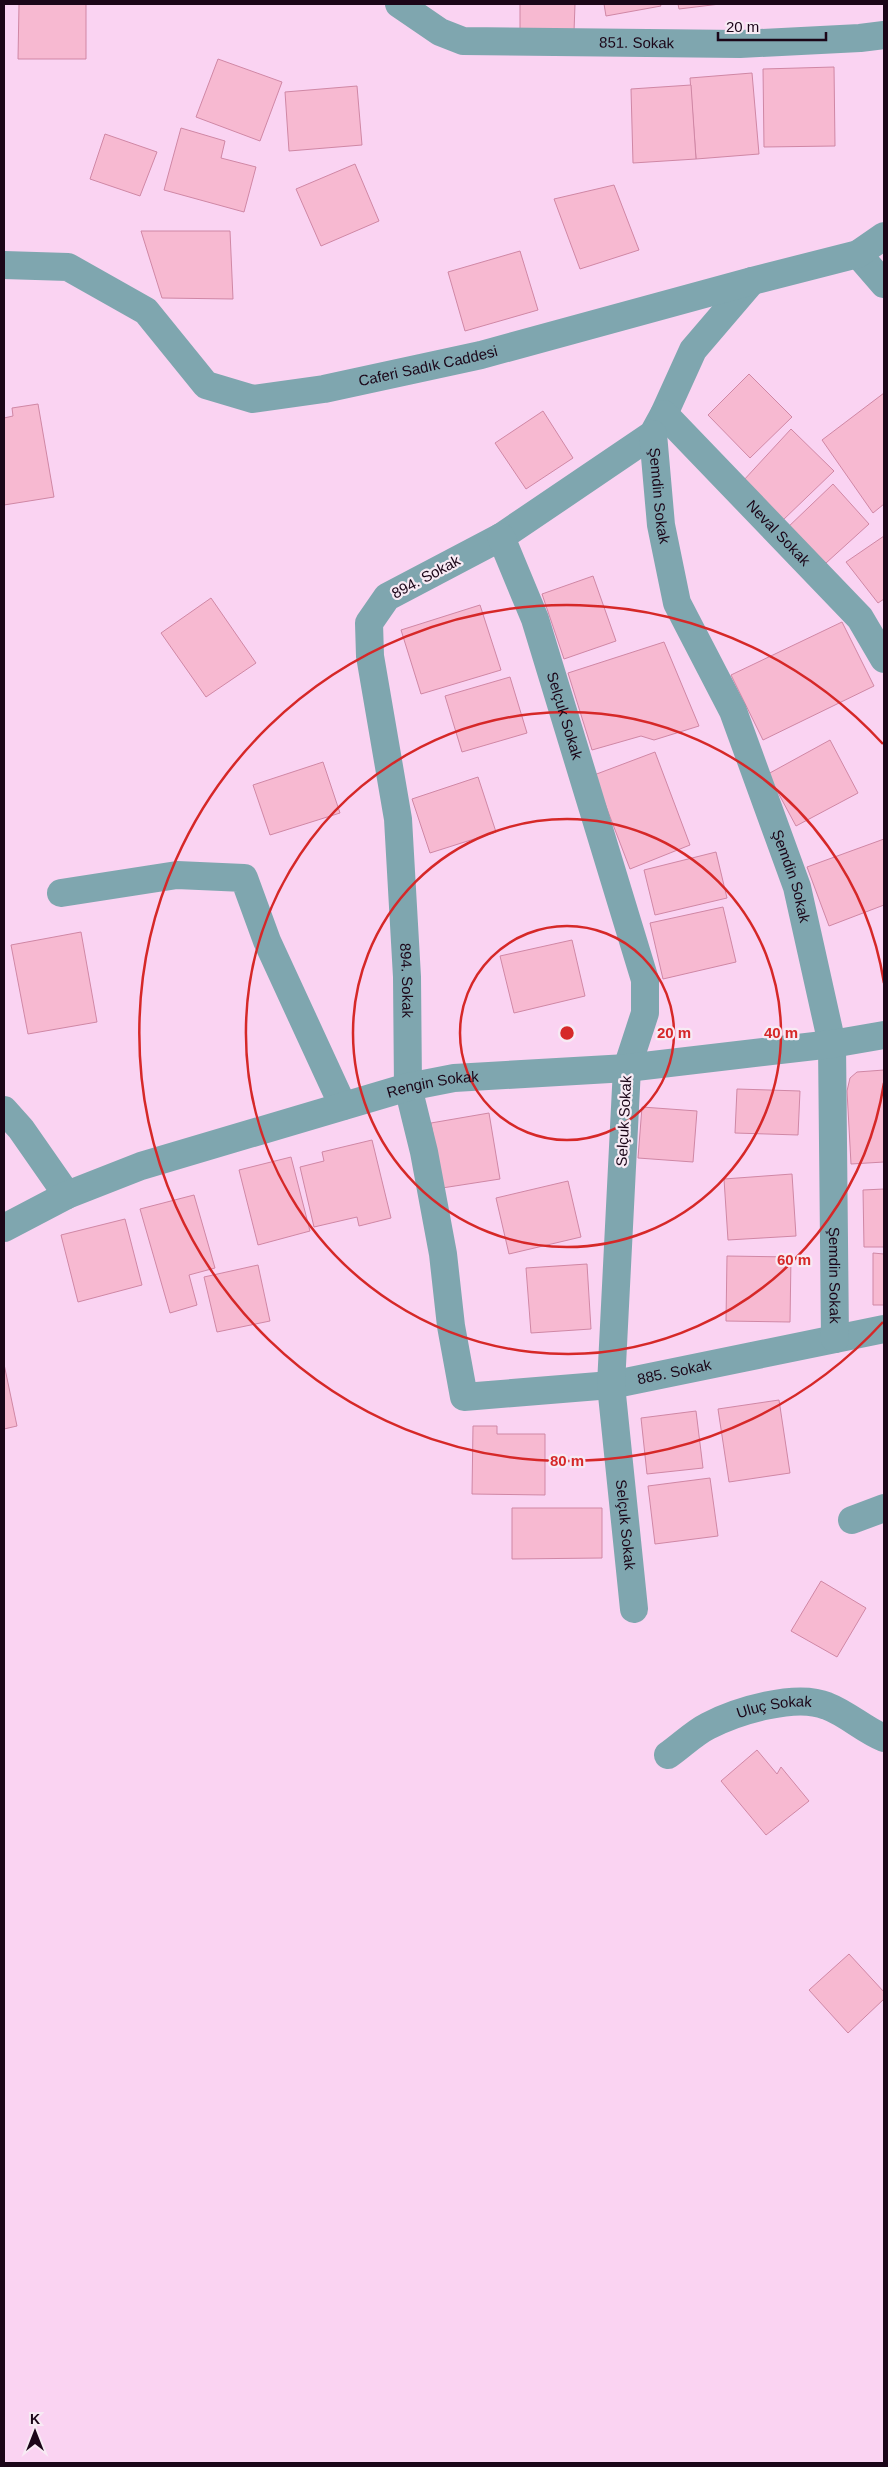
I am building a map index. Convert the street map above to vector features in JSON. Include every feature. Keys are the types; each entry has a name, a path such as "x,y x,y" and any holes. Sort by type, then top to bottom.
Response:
{"street":[{"name":"851. Sokak","path":"399,4 440,32 463,41 740,44 884,35"},
{"name":"Caferi Sadık Caddesi","path":"4,265 68,267 146,311 206,385 253,400 324,389 481,356 752,281 858,254 884,236"},
{"path":"858,254 884,284"},
{"path":"659,424 693,350 752,281"},
{"name":"894. Sokak","path":"464,1396 451,1326 443,1254 424,1152 408,1087 407,977 398,819 370,656 369,623 386,597 501,537 659,424"},
{"name":"Neval Sokak","path":"659,424 860,618 884,659"},
{"name":"Şemdin Sokak","path":"659,424 661,525 677,603 733,711 794,878 832,1044 835,1339"},
{"name":"Selçuk Sokak","path":"501,537 535,619 644,980 644,1014 626,1068 611,1385 634,1608"},
{"path":"61,893 177,875 244,878 266,941 343,1106"},
{"name":"Rengin Sokak","path":"4,1228 67,1195 141,1166 408,1087 454,1078 626,1068 832,1044 884,1035"},
{"path":"4,1110 21,1129 67,1195"},
{"name":"885. Sokak","path":"464,1396 611,1385 884,1329"},
{"path":"852,1520 884,1508"},
{"name":"Uluç Sokak","path":"668,1755 707,1726 736,1714 773,1705 804,1702 827,1705 884,1738"}],"building":[{"path":"19,4 86,4 86,59 18,59"},
{"path":"520,4 575,4 574,32 520,32"},
{"path":"604,4 660,4 661,6 606,16"},
{"path":"678,4 720,4 679,9"},
{"path":"218,59 282,82 260,141 196,117"},
{"path":"834,67 835,146 764,147 763,69"},
{"path":"752,73 759,154 696,159 690,78"},
{"path":"691,85 696,159 633,163 631,89"},
{"path":"357,86 362,145 289,151 285,92"},
{"path":"181,128 225,141 221,158 256,167 244,212 164,190"},
{"path":"105,134 157,152 140,196 90,179"},
{"path":"355,164 379,221 321,246 296,189"},
{"path":"614,185 639,250 580,269 554,199"},
{"path":"141,231 230,231 233,299 162,298"},
{"path":"520,251 538,310 465,331 448,272"},
{"path":"749,374 792,417 750,458 708,415"},
{"path":"884,393 884,504 873,513 822,440"},
{"path":"38,404 54,497 4,505 4,418 13,416 12,408"},
{"path":"543,411 573,458 526,489 495,443"},
{"path":"791,429 834,471 782,521 743,481"},
{"path":"833,484 869,524 826,563 786,529"},
{"path":"884,536 884,599 878,603 846,562"},
{"path":"593,576 616,641 564,659 542,594"},
{"path":"211,598 256,663 206,697 161,633"},
{"path":"480,605 501,670 421,694 401,630"},
{"path":"842,622 874,686 763,740 731,675"},
{"path":"664,642 699,726 654,740 641,736 592,750 568,673"},
{"path":"510,677 527,733 462,752 445,696"},
{"path":"830,740 858,793 796,826 768,774"},
{"path":"655,752 690,845 630,869 594,775"},
{"path":"323,762 340,813 270,835 253,785"},
{"path":"478,777 496,832 430,853 412,799"},
{"path":"884,839 884,905 829,926 807,867"},
{"path":"716,852 727,898 655,915 644,870"},
{"path":"723,907 736,962 663,979 650,923"},
{"path":"81,932 97,1022 28,1034 11,945"},
{"path":"572,940 585,996 514,1013 500,956"},
{"path":"884,1070 884,1162 851,1164 847,1091 850,1078 857,1072"},
{"path":"737,1089 800,1091 798,1135 735,1133"},
{"path":"642,1107 697,1111 693,1162 638,1158"},
{"path":"489,1113 500,1179 442,1188 431,1123"},
{"path":"372,1140 391,1218 359,1226 357,1217 314,1227 300,1167 324,1161 322,1152"},
{"path":"291,1157 310,1231 258,1245 239,1170"},
{"path":"792,1174 796,1236 728,1240 724,1179"},
{"path":"568,1181 581,1237 509,1254 496,1198"},
{"path":"884,1189 884,1247 864,1247 863,1190"},
{"path":"194,1195 215,1268 189,1275 197,1305 170,1313 140,1209"},
{"path":"125,1219 142,1285 78,1302 61,1235"},
{"path":"873,1253 884,1254 884,1305 873,1305"},
{"path":"727,1256 791,1257 790,1322 726,1321"},
{"path":"587,1264 591,1329 531,1333 526,1268"},
{"path":"258,1265 270,1321 217,1332 204,1277"},
{"path":"4,1364 17,1426 4,1429"},
{"path":"779,1400 790,1473 729,1482 718,1409"},
{"path":"696,1411 703,1468 647,1474 641,1418"},
{"path":"473,1426 497,1426 497,1434 545,1434 545,1495 472,1494"},
{"path":"710,1478 718,1536 655,1544 648,1486"},
{"path":"512,1508 602,1508 602,1558 512,1559"},
{"path":"821,1581 866,1608 837,1657 791,1631"},
{"path":"757,1750 777,1774 781,1767 809,1801 766,1835 721,1781"},
{"path":"849,1954 884,1992 884,1999 848,2033 809,1990"}]}
